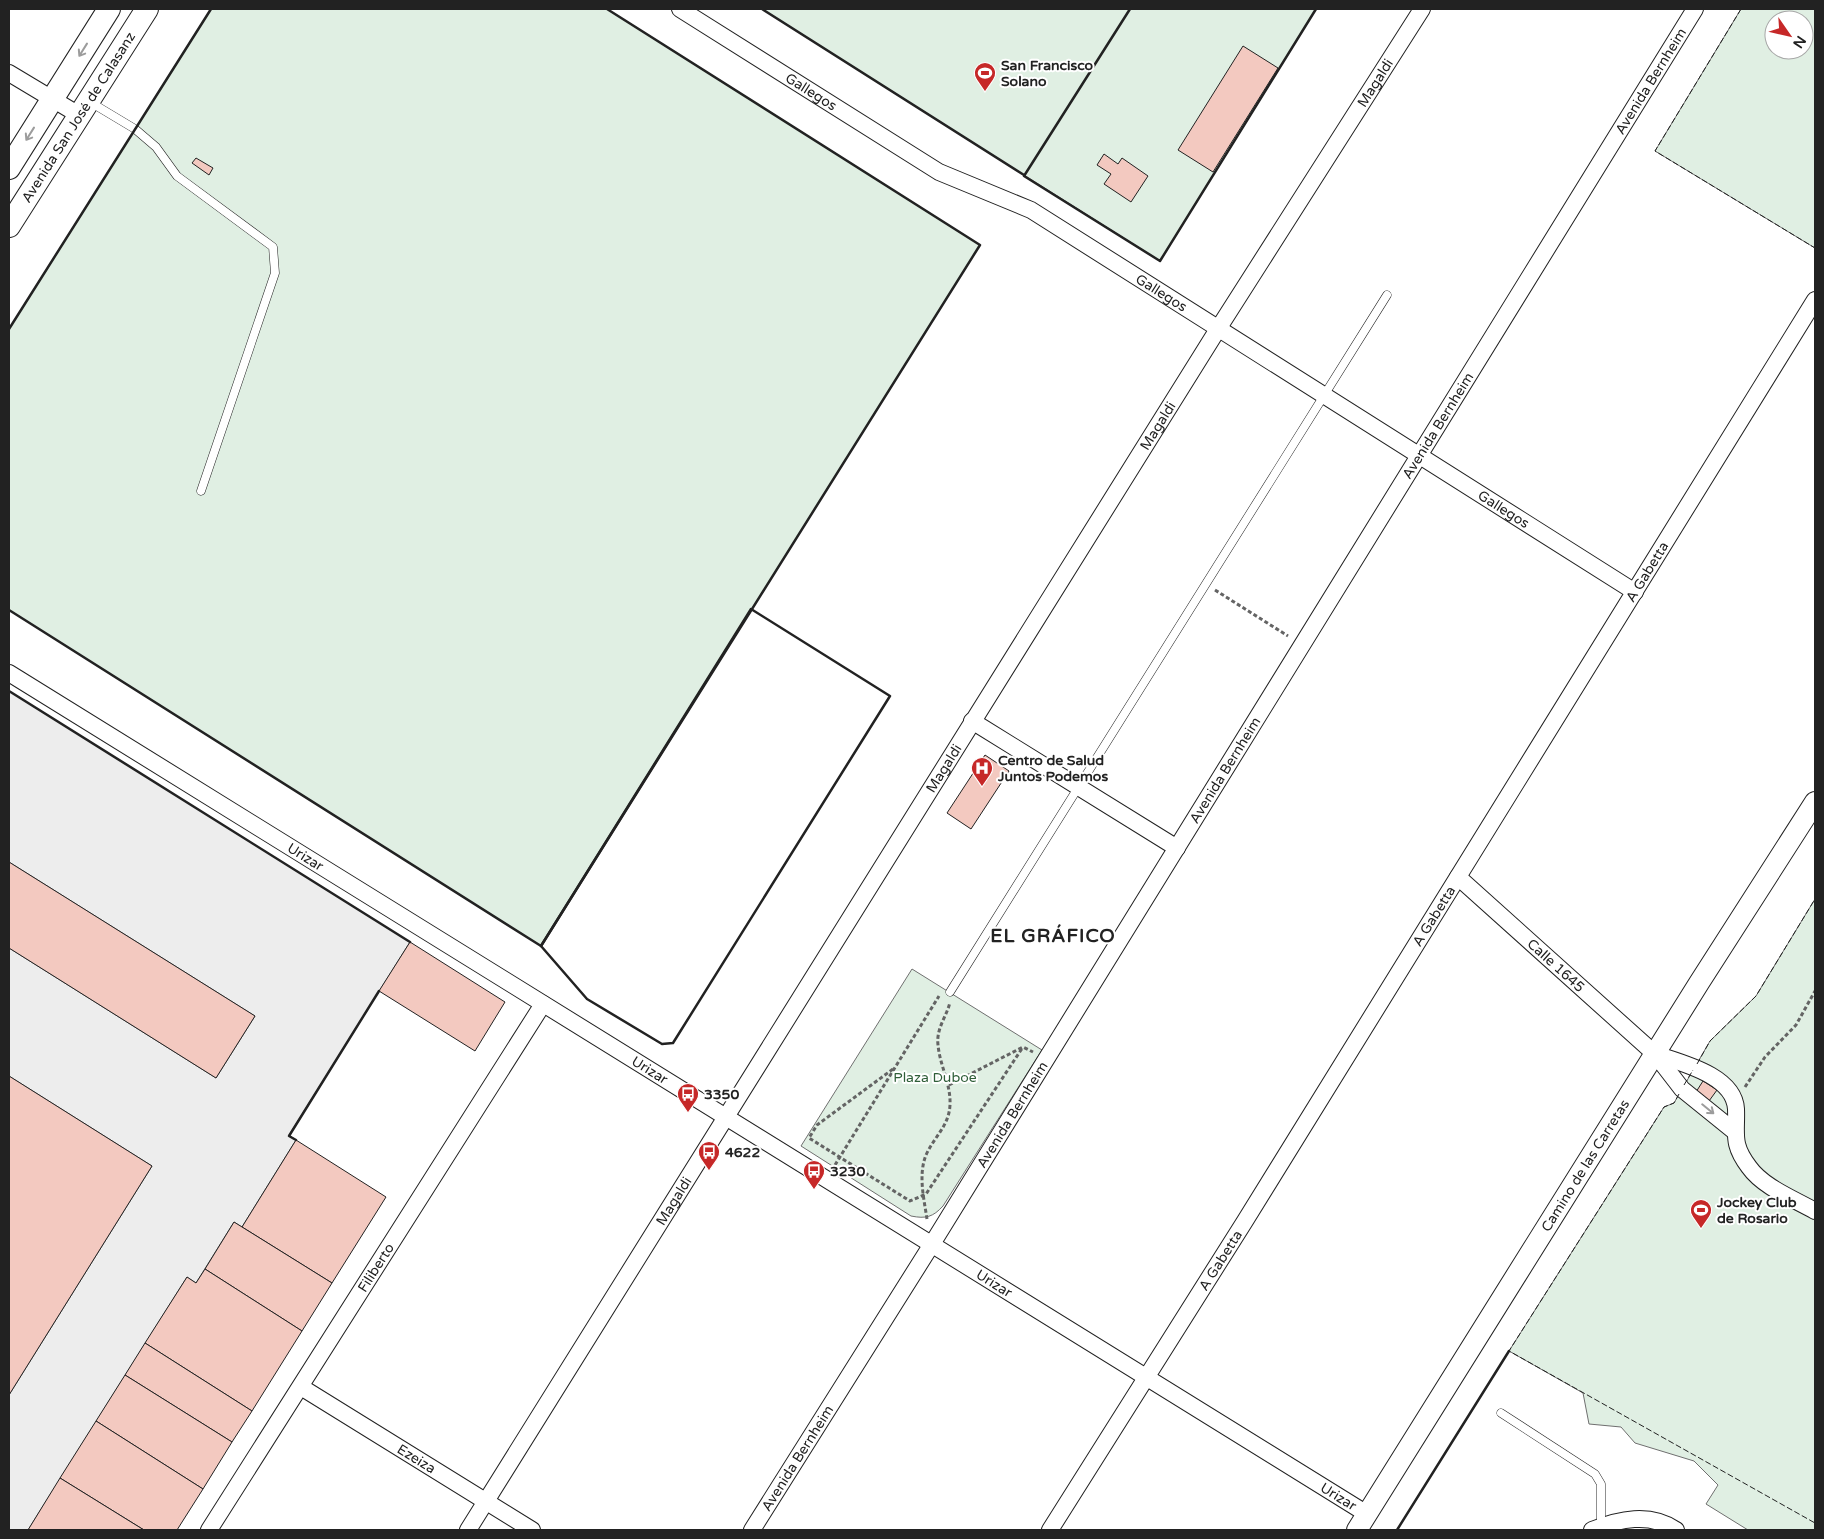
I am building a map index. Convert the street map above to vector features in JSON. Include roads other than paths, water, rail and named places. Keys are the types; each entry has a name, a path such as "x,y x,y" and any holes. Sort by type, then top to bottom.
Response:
{"main road":[{"path":"9,168 108,9"},
{"name":"Avenida San José de Calasanz","path":"9,226 146,9"}],"street":[{"name":"Gallegos","path":"680,9 939,172 1031,210 1635,592"},
{"name":"Magaldi","path":"468,1530 727,1118 972,721 1422,9"},
{"name":"Avenida Bernheim","path":"752,1530 932,1244 1418,455 1511,309 1619,129 1695,9"},
{"path":"9,73 52,100 84,108"},
{"name":"A Gabetta","path":"1050,1530 1458,877 1815,300"},
{"name":"Urizar","path":"9,673 1146,1377 1362,1522"},
{"path":"972,721 1177,848"},
{"name":"Camino de las Carretas","path":"1362,1522 1815,802"},
{"name":"Calle 1645","path":"1458,877 1655,1054"},
{"name":"Filiberto","path":"209,1530 543,1004"},
{"path":"1655,1054 1695,1067 1724,1084 1735,1101 1734,1131 1737,1147 1749,1168 1766,1183 1815,1211"},
{"path":"1655,1054 1682,1089 1734,1131"},
{"name":"Ezeiza","path":"301,1387 532,1530"},
{"path":"1597,1528 1631,1518 1671,1527"}],"lane":[{"path":"84,108 134,130 156,147 177,176 273,247 275,273 201,492"},
{"path":"950,992 1387,294"},
{"path":"1501,1413 1595,1474 1601,1484 1597,1528"}],"place":[{"name":"San Francisco Solano","path":"985,92"},
{"name":"Centro de Salud Juntos Podemos","path":"982,787"},
{"name":"3350","path":"688,1113"},
{"name":"4622","path":"709,1171"},
{"name":"3230","path":"814,1190"},
{"name":"Jockey Club de Rosario","path":"1701,1229"}],"district":[{"name":"EL GRÁFICO","path":"1053,935"}],"park label":[{"name":"Plaza Duboe","path":"935,1077"}]}
